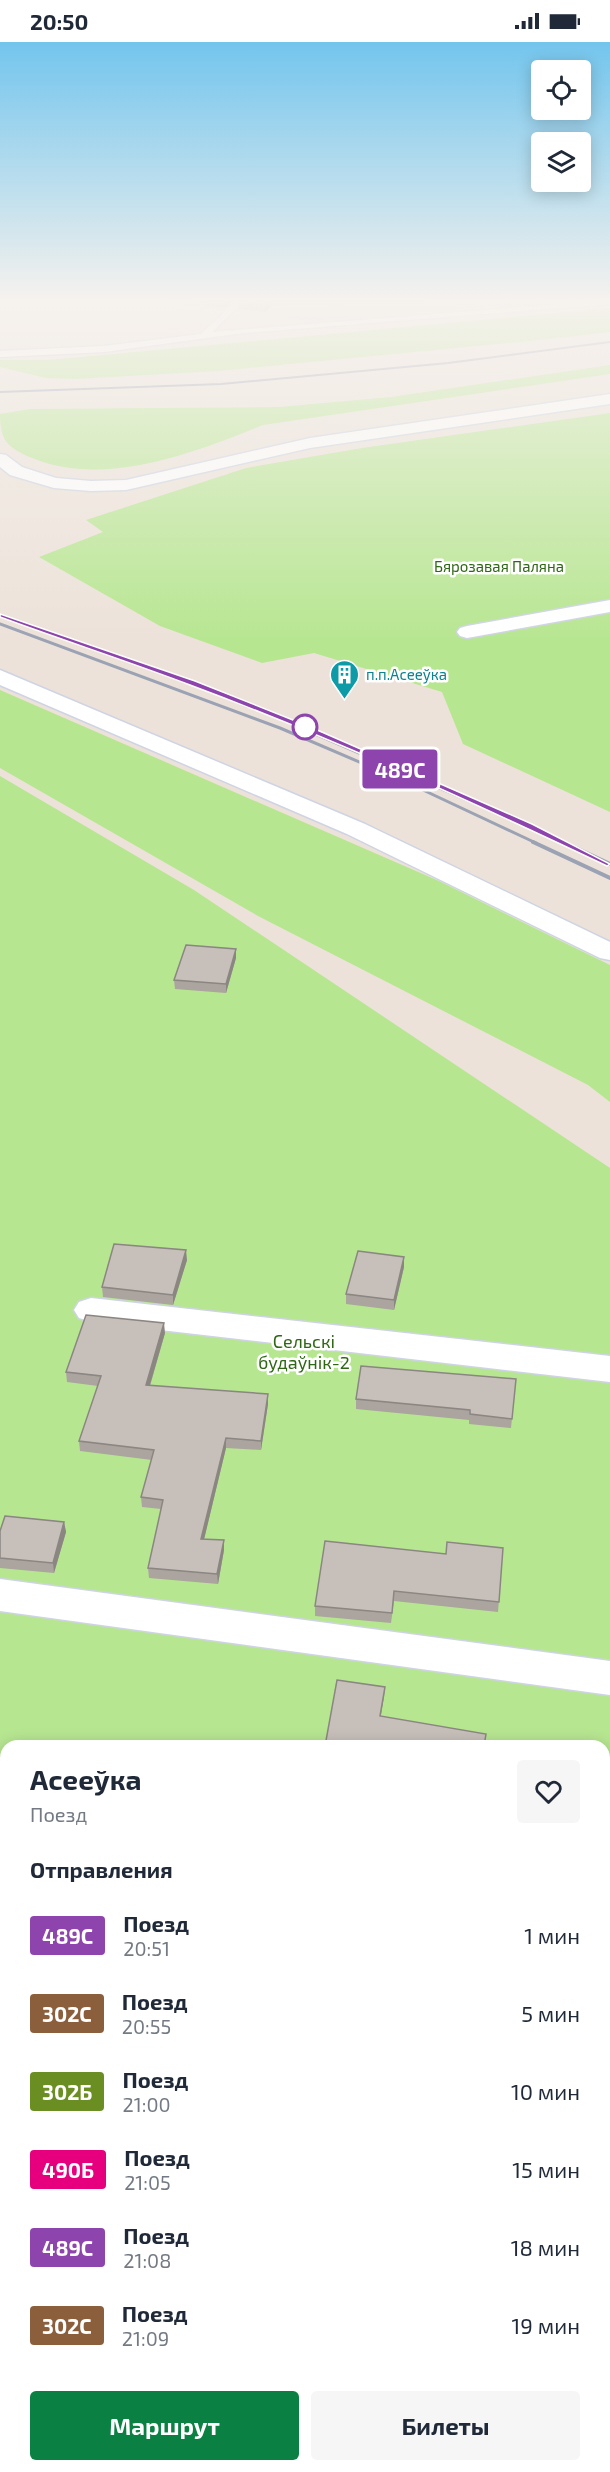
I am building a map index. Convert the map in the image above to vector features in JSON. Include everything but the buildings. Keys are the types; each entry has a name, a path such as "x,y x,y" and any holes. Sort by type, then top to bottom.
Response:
{"street":[{"path":"0,459 15,471 54,483 91,486 126,485 147,482 251,455 340,438 510,413"},
{"path":"467,632 610,606"},
{"path":"0,677 356,830 610,952"},
{"path":"91,1310 610,1369"},
{"path":"0,1594 610,1678"}],"green space":[{"path":"342,413 263,425 179,456 149,463 119,468 89,469 60,466 17,451 4,437 0,414"},
{"name":"Бярозавая Паляна","path":"610,413 610,812 463,744 442,692 314,653 262,663 160,626 39,557 103,532 86,520 246,468 362,448"},
{"path":"0,690 439,881 610,965 610,1102 588,1085 258,916 0,768"},
{"name":"Сельскі будаўнік-2","path":"0,776 194,890 610,1168 610,1740 0,1740"}],"railway":[{"path":"0,624 280,728 406,782 536,843"},
{"path":"70,640 192,683 247,706"},
{"path":"281,719 566,843"},
{"path":"533,842 610,878"},
{"path":"563,842 610,864"}],"train":[{"name":"489С","path":"0,616 192,683 305,728 610,864"}],"place":[{"name":"п.п.Асееўка","path":"345,700"}]}
